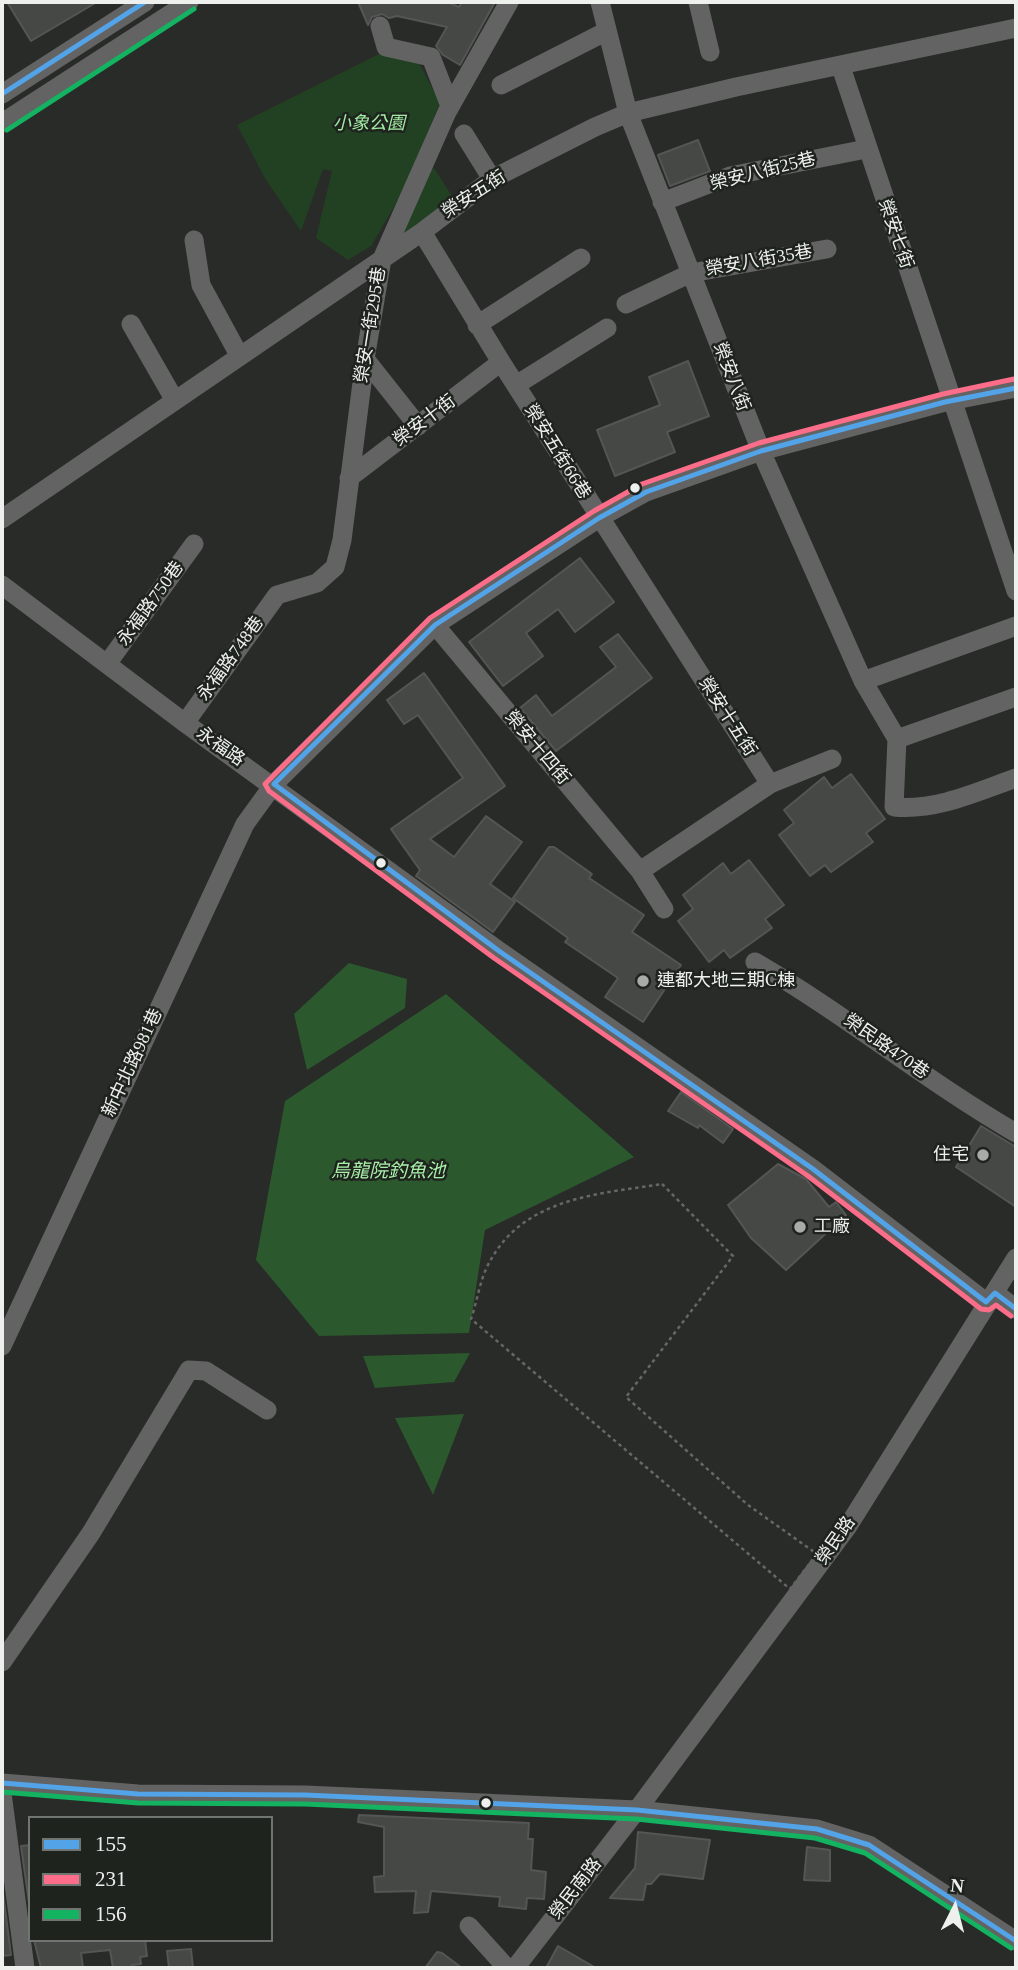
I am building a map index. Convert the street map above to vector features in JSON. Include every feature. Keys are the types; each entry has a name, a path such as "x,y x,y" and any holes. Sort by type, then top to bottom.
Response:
{"street":[{"path":"2,94 145,2"},
{"path":"2,122 189,2"},
{"name":"榮安一街295巷","path":"277,595 317,583 335,567 382,258 450,106 509,2"},
{"name":"榮安八街","path":"600,2 628,113 761,451 863,681 897,739"},
{"path":"698,2 710,52"},
{"path":"380,26 386,47 431,57 450,106"},
{"name":"榮安五街","path":"2,519 422,232 492,179 595,127 628,113 736,87 1016,28"},
{"path":"501,85 607,31"},
{"name":"榮安七街","path":"841,67 866,149 1016,592"},
{"path":"464,134 492,179"},
{"name":"榮安八街25巷","path":"662,202 730,176 866,149"},
{"name":"榮安五街66巷","path":"422,232 477,325 599,518"},
{"path":"194,240 201,285 239,355"},
{"name":"榮安八街35巷","path":"626,304 691,273 827,249"},
{"path":"477,325 581,258"},
{"path":"131,324 174,399"},
{"name":"榮安五街66巷","path":"516,385 607,328"},
{"path":"365,359 418,426"},
{"name":"榮安十街","path":"349,478 501,362"},
{"name":"新中北路981巷","path":"2,1346 245,824 274,784 435,625 599,518 646,492 761,451 952,400 1016,388"},
{"name":"榮安十五街","path":"599,518 770,785"},
{"name":"永福路750巷","path":"107,664 194,544"},
{"name":"永福路","path":"2,585 185,723 274,784 499,951 814,1169 986,1302 995,1293 1016,1309"},
{"name":"永福路748巷","path":"185,723 277,595"},
{"name":"榮安十四街","path":"435,625 639,871 664,909"},
{"path":"863,681 1016,626"},
{"path":"1016,697 897,739 894,807 910,808 951,801 1016,779"},
{"path":"639,871 770,785 832,759"},
{"name":"榮民路470巷","path":"755,962 819,999 976,1110 1016,1133"},
{"name":"榮民路","path":"638,1810 848,1526 1016,1258"},
{"path":"2,1662 91,1533 189,1370 206,1371 267,1410"},
{"path":"2,1783 138,1794 305,1795 638,1810 817,1829 869,1845 1016,1941"},
{"path":"2,1793 25,1968"},
{"name":"榮民南路","path":"514,1968 638,1810"},
{"path":"469,1926 507,1968"}],"path":[{"path":"662,1184 733,1255 626,1397 748,1505 817,1554 790,1589 471,1319 489,1263 520,1223 568,1198 662,1184"}],"green space":[{"name":"小象公園","path":"381,53 418,61 440,103 401,195 371,246 348,260 316,238 332,171 323,169 301,231 266,180 237,125"},
{"path":"434,168 455,201 388,251 427,171"}],"water":[{"path":"349,963 407,979 405,1008 307,1070 294,1014"},
{"name":"烏龍院釣魚池","path":"446,994 634,1157 485,1230 469,1333 319,1336 256,1260 285,1101"},
{"path":"470,1353 454,1382 375,1388 363,1356"},
{"path":"464,1414 433,1495 395,1418"}],"building":[{"path":"7,2 97,2 31,41"},
{"path":"358,2 447,2 459,7 462,2 495,2 460,65 443,55 436,46 447,27 397,16 389,18 382,14 372,17 368,25"},
{"path":"698,140 710,171 670,186 658,155"},
{"path":"688,361 709,416 667,432 675,452 615,476 597,430 660,405 649,377"},
{"path":"580,558 614,602 575,632 558,609 526,633 543,656 503,686 469,642"},
{"path":"618,634 652,678 556,751 520,708 536,695 552,716 616,667 600,647"},
{"path":"424,673 505,786 430,839 454,857 486,816 522,842 490,884 515,902 493,932 416,876 420,870 391,829 463,778 418,715 404,724 387,700"},
{"path":"851,774 885,819 866,833 873,842 831,872 825,865 810,876 779,835 794,823 784,810 824,777 832,788"},
{"path":"549,847 554,847 592,874 589,878 644,915 632,932 681,965 643,1022 605,997 618,978 565,942 568,938 513,898"},
{"path":"749,860 784,905 765,919 772,928 730,958 724,950 709,962 678,921 693,909 683,895 723,863 731,874"},
{"path":"681,1092 733,1129 723,1143 699,1125 698,1128 668,1111"},
{"path":"981,1126 1016,1147 1016,1207 956,1167"},
{"path":"778,1164 806,1179 829,1207 836,1202 846,1215 786,1270 751,1238 728,1205"},
{"path":"359,1815 529,1823 528,1839 533,1839 531,1870 546,1872 544,1899 527,1898 526,1909 499,1906 500,1897 431,1891 428,1912 414,1913 416,1891 375,1892 374,1877 384,1876 384,1827 358,1822"},
{"path":"638,1832 710,1840 703,1879 660,1874 651,1884 646,1884 643,1900 610,1898 635,1868"},
{"path":"28,1845 28,1896 21,1846"},
{"path":"807,1847 830,1850 830,1881 804,1880"},
{"path":"2,1885 11,1955 2,1956"},
{"path":"34,1942 145,1942 147,1956 140,1957 141,1964 132,1965 132,1968 113,1968 110,1950 81,1953 83,1968 41,1968"},
{"path":"558,1946 596,1968 546,1968"},
{"path":"191,1949 193,1968 169,1968 167,1951"},
{"path":"437,1952 442,1953 462,1968 425,1968"}],"transit line":[{"name":"155","path":"2,94 145,2"},
{"name":"156","path":"7,130 194,9"},
{"name":"231","path":"1011,1316 996,1305 989,1310 981,1309 808,1176 494,958 269,791 265,784 430,618 594,511 642,484 759,443 943,394 1014,379"},
{"name":"155","path":"1016,388 945,402 761,451 646,492 599,518 435,625 274,784 499,951 813,1169 986,1302 995,1293 1016,1309"},
{"name":"155","path":"2,1783 138,1794 305,1795 637,1810 817,1829 869,1845 1016,1941"},
{"name":"156","path":"2,1792 138,1803 305,1804 636,1819 815,1838 865,1853 1011,1948"}],"place":[{"name":"連都大地三期C棟","path":"643,981"},
{"name":"住宅","path":"983,1155"},
{"name":"工廠","path":"800,1227"}]}
